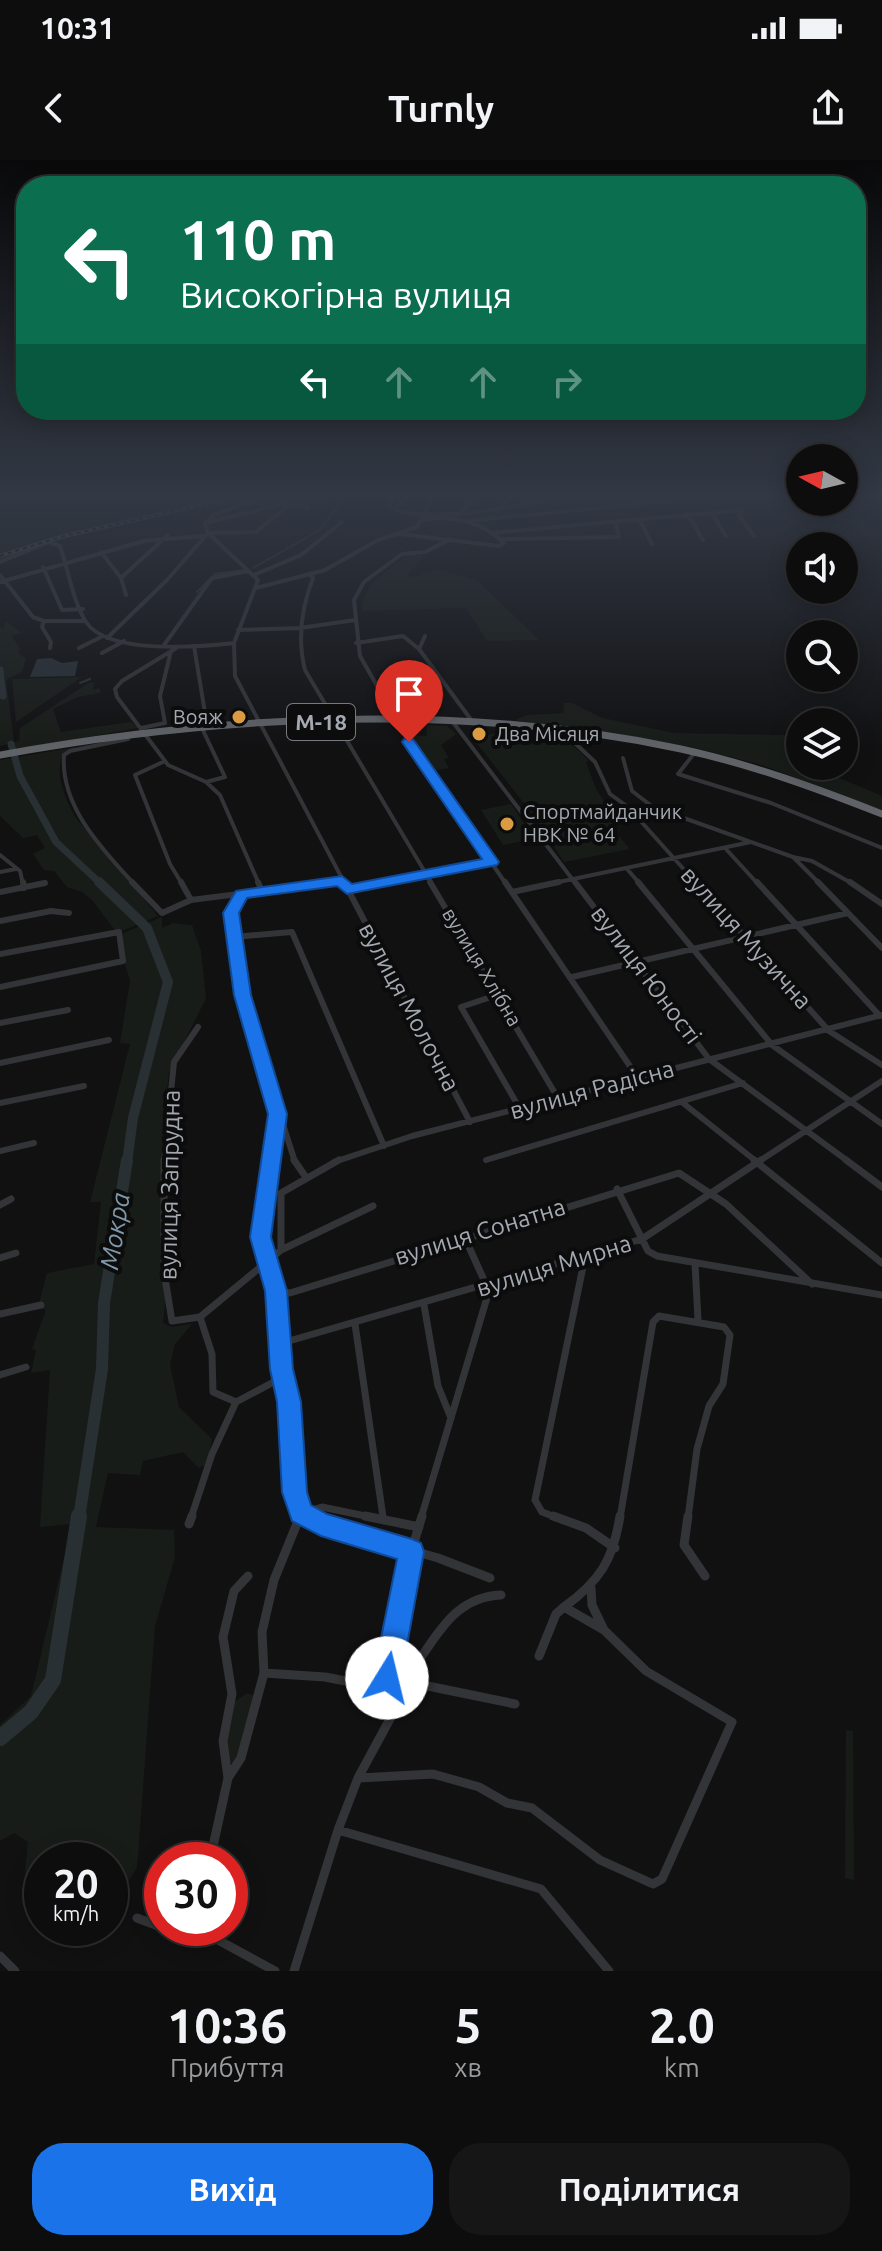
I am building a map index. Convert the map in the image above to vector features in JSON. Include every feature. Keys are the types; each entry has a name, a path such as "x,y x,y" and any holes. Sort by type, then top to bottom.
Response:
{"highway":[{"name":"М-18","path":"0,757 88,740 204,725 472,721 559,728 696,751 811,785 882,814"}],"street":[{"path":"49,580 62,610 83,609"},
{"path":"73,580 89,630 104,637 178,647 234,643"},
{"path":"121,580 126,595"},
{"path":"79,648 104,637 167,580"},
{"path":"164,645 211,580"},
{"path":"258,580 256,588 291,580"},
{"name":"вулиця Хлібна","path":"312,580 304,601 300,628 300,650 305,670 333,722 500,994 559,1100"},
{"path":"368,580 354,600 356,643 360,656 397,721 638,1078"},
{"path":"2,582 33,617 44,621 85,621"},
{"name":"вулиця Молочна","path":"256,588 234,643 235,676 470,1122"},
{"path":"238,630 300,628 355,620"},
{"path":"44,621 42,627 50,648"},
{"path":"356,643 401,636 419,649 472,721"},
{"path":"419,649 425,636"},
{"path":"102,653 124,641"},
{"path":"194,646 204,725 225,777 206,782"},
{"path":"178,647 129,675 115,689 165,761 206,782 220,795 262,891"},
{"path":"171,651 160,696 165,723 64,755 60,766 73,807 162,913 191,900 342,881"},
{"name":"вулиця Юності","path":"452,721 709,1059 882,1187"},
{"name":"вулиця Музична","path":"559,728 595,762 610,794 628,807 829,1031 882,1065"},
{"path":"696,751 678,774 771,803 882,848"},
{"path":"623,758 632,791 653,807 793,857 882,948"},
{"path":"165,761 135,775 170,864 191,900"},
{"path":"512,892 753,842"},
{"path":"724,848 881,1016"},
{"path":"0,855 16,869 24,888"},
{"path":"793,857 801,855 814,861 882,904"},
{"path":"347,890 491,862"},
{"path":"0,872 16,869"},
{"path":"627,869 772,1045 882,1124"},
{"path":"0,892 45,883"},
{"path":"242,894 231,913 242,995 292,1158 305,1176 287,1187 278,1198 281,1250"},
{"path":"0,921 51,911 69,913"},
{"path":"572,977 848,913"},
{"path":"0,954 119,932 123,961 0,987"},
{"path":"234,937 292,932 384,1146"},
{"path":"500,994 461,1007 520,1109"},
{"path":"0,1023 68,1010"},
{"name":"вулиця Радісна","path":"305,1176 384,1146 470,1122 881,1016"},
{"name":"вулиця Запрудна","path":"198,1027 174,1060 166,1130 165,1259 170,1319 200,1317"},
{"path":"0,1063 109,1040"},
{"name":"вулиця Мирна","path":"282,1343 424,1305 642,1239 882,1081"},
{"path":"486,1160 743,1083"},
{"path":"0,1103 84,1086"},
{"path":"683,1103 882,1263"},
{"path":"228,1778 241,1758 264,1673 262,1632 274,1580 301,1513 294,1492 289,1402 283,1377 276,1291 261,1237 277,1114"},
{"path":"0,1151 34,1143"},
{"name":"вулиця Сонатна","path":"276,1291 290,1293 617,1189 685,1173 711,1193"},
{"path":"617,1189 648,1251 657,1256 882,1295"},
{"path":"711,1193 796,1265 812,1284"},
{"path":"0,1205 11,1199"},
{"path":"236,1402 213,1392 212,1354 200,1317 281,1250 373,1206"},
{"path":"294,1971 338,1830 358,1778 391,1717 392,1701 387,1683 412,1552 487,1302 488,1285 464,1236"},
{"path":"0,1258 16,1253"},
{"path":"585,1257 535,1500 542,1512 586,1528 615,1548"},
{"path":"695,1264 698,1320"},
{"path":"0,1314 41,1305"},
{"path":"424,1305 438,1386 451,1418"},
{"path":"539,1656 556,1614 591,1588 615,1548 653,1322 659,1316 698,1320 724,1327 730,1335 723,1384 709,1406 697,1449 684,1545 705,1576"},
{"path":"355,1324 383,1517"},
{"path":"0,1375 26,1367"},
{"path":"189,1524 212,1454 236,1402 283,1377"},
{"path":"301,1513 322,1507 383,1517 419,1527"},
{"path":"301,1513 321,1524 438,1558 490,1578"},
{"path":"214,1842 228,1778 223,1741 232,1694 223,1637 234,1591 248,1576"},
{"path":"591,1588 592,1605 604,1630"},
{"path":"264,1673 387,1683 399,1680 410,1674 439,1628 473,1598 484,1593 501,1595"},
{"path":"358,1778 433,1774 479,1787 507,1803 532,1808 600,1860 653,1884 662,1879 669,1870 677,1842 732,1722 646,1671 604,1630 564,1607"},
{"path":"391,1717 402,1712 415,1688 423,1685 515,1704"},
{"path":"338,1830 541,1889 609,1971"},
{"path":"137,1918 144,1921"},
{"path":"229,1946 275,1971"},
{"path":"0,1956 15,1971"}],"shaded area":[{"path":"376,580 478,581 539,640 487,641 466,608 362,611"},
{"path":"6,621 22,633 12,636 20,649 18,653 26,659 22,672 6,680 14,742 19,741 20,728 90,682 94,683 93,690 100,688 100,693 78,697 53,709 61,732 131,722 138,728 14,750 12,743 0,746 0,627 3,629"},
{"path":"51,658 62,663 78,661 75,676 30,677 37,659"},
{"path":"82,677 16,722 12,679"},
{"path":"564,703 572,703 602,718 674,733 784,735 786,774 687,746 515,720 527,715 563,713"},
{"path":"426,725 447,726 456,734 441,745 449,758 444,759 449,768 432,771 407,735 427,736"},
{"path":"504,732 551,736 579,751 589,761 586,762 596,789 621,826 612,828 630,849 564,862 534,816 472,737"},
{"path":"78,747 63,754 61,762 60,778 68,803 76,818 158,916 117,933 92,900 82,892 67,887 54,871 44,870 33,854 45,848 37,835 23,838 0,816 0,760"},
{"path":"801,780 844,780 882,796 882,811"},
{"name":"Спортмайданчик НВК № 64","path":"511,804 534,839 503,845 481,810"},
{"path":"162,917 162,928 173,923 192,925 201,951 206,998 169,1072 162,1140 166,1294 163,1323 171,1327 192,1324 175,1344 170,1365 179,1407 212,1439 207,1464 199,1468 183,1452 143,1461 140,1475 108,1473 96,1527 174,1530 175,1557 155,1626 137,1868 128,1882 128,1842 28,1842 14,1833 0,1841 0,1725 31,1696 71,1529 71,1524 40,1527 50,1370 31,1373 36,1350 32,1349 46,1310 38,1308 47,1273 94,1264 101,1202 90,1202 130,1044 120,1043 130,981 122,954 123,933"},
{"path":"247,1693 255,1696 237,1760 231,1764 226,1742 233,1703"},
{"path":"846,1730 853,1731 854,1880 845,1878"}],"waterway":[{"path":"197,592 209,580"},
{"path":"0,670 3,696"},
{"path":"80,683 90,679"},
{"name":"Мокра","path":"11,744 20,776 56,842 101,884"},
{"name":"Мокра","path":"99,882 147,928 168,982 133,1118 127,1162"},
{"name":"Мокра","path":"79,1518 102,1369 104,1303 127,1160"},
{"name":"Мокра","path":"0,1738 31,1712 53,1680 79,1516"}],"place":[{"name":"Вояж","path":"239,717"},
{"name":"Два Місяця","path":"479,734"},
{"name":"Спортмайданчик НВК № 64","path":"507,824"}],"route":[{"path":"387,1678 403,1602 404,1576 412,1552 321,1524 301,1513 296,1502 289,1402 282,1369 276,1291 261,1237 264,1195 277,1114 242,995 231,913 242,894 342,881 347,890 491,862 409,742"}]}
